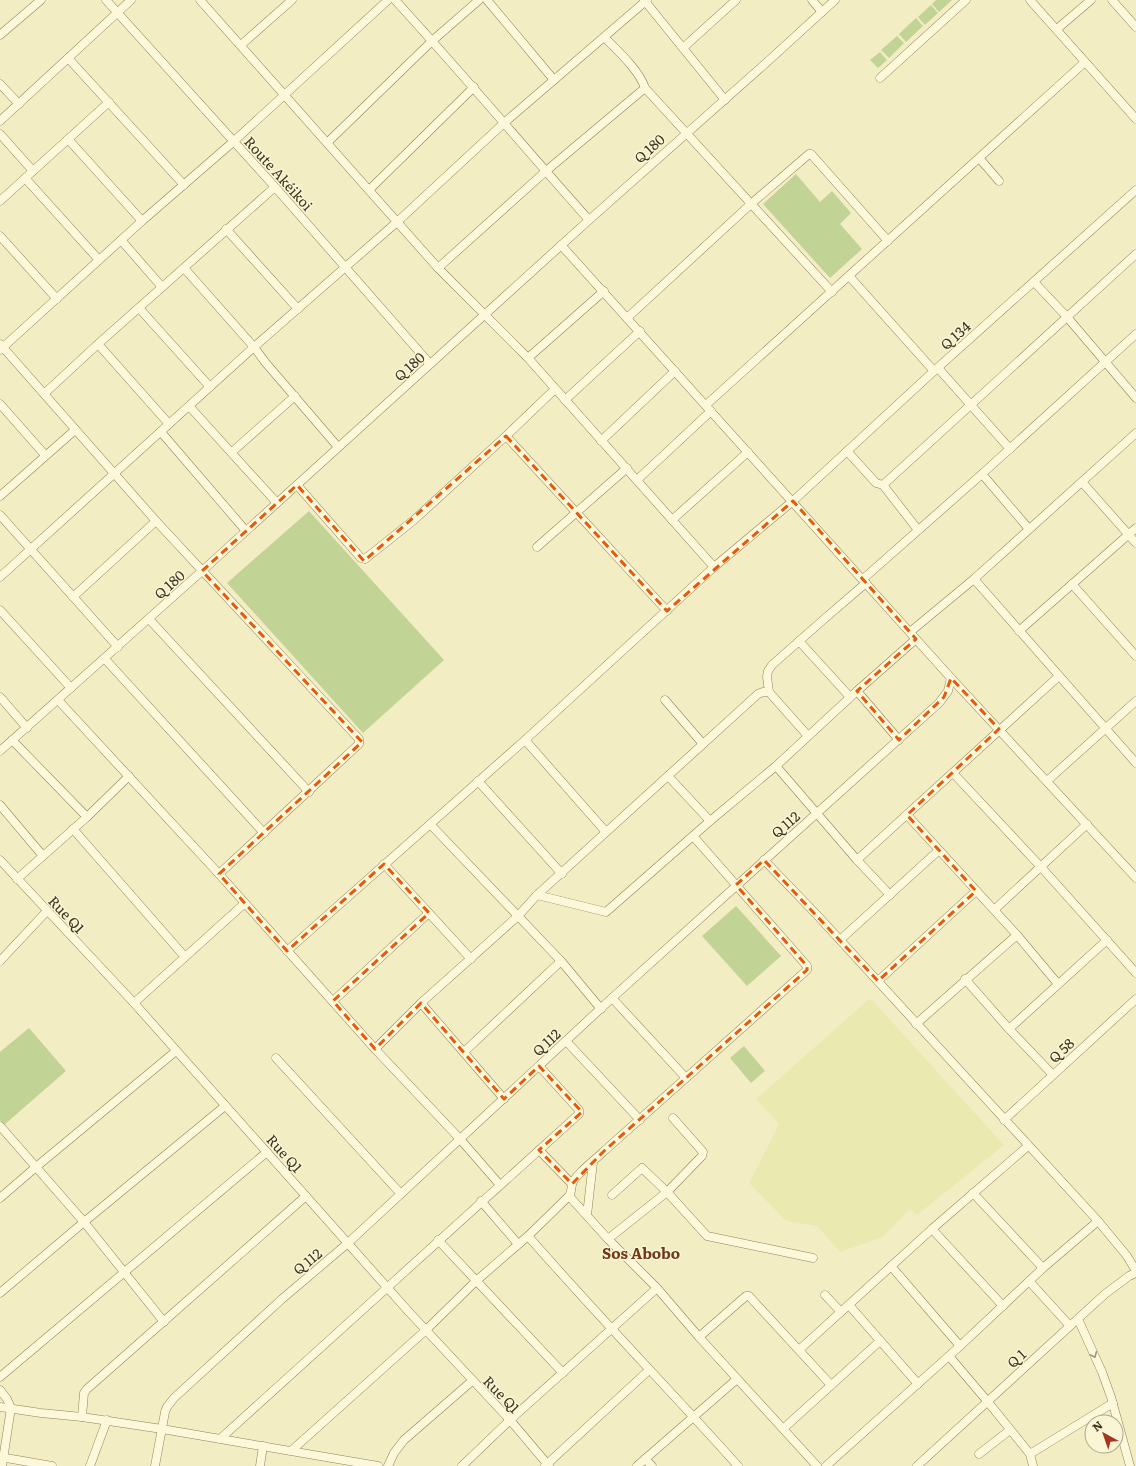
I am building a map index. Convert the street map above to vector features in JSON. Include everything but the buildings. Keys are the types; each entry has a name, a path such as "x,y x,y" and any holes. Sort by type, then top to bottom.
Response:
{"street":[{"path":"0,36 41,0"},
{"name":"Route Akéikoi","path":"106,0 275,187 430,364"},
{"path":"0,121 131,0"},
{"path":"241,45 292,0"},
{"path":"219,874 359,744 359,739 156,521 115,473 75,430 45,393 1,347 57,299 142,221 234,142 388,0"},
{"path":"395,0 474,87 589,220"},
{"path":"328,142 432,41 479,0"},
{"path":"487,0 554,80"},
{"path":"0,576 31,550 254,347 398,222 504,123 605,38 646,0 725,100"},
{"path":"684,48 736,0"},
{"path":"812,0 822,12"},
{"name":"Q 180","path":"0,751 105,659 686,132 725,100 835,0"},
{"path":"880,78 966,0"},
{"path":"1030,0 1136,119"},
{"path":"1057,29 1091,0"},
{"path":"1112,0 1136,26"},
{"path":"202,1 438,268 528,358 714,568"},
{"path":"605,38 635,71 643,81 645,88 832,292"},
{"path":"68,58 184,185"},
{"path":"637,480 708,408 849,276 1086,62"},
{"path":"0,84 19,104"},
{"path":"369,190 474,87"},
{"path":"438,268 546,171 645,88"},
{"path":"0,201 109,102"},
{"path":"0,134 33,171"},
{"path":"68,139 142,221"},
{"path":"627,318 806,155 811,154 888,241"},
{"path":"980,158 999,181"},
{"path":"25,178 99,260"},
{"path":"45,393 226,229 275,187"},
{"name":"Q 134","path":"287,951 525,740 571,696 714,568 793,501 936,369 1136,190"},
{"path":"226,229 298,309"},
{"path":"0,236 57,299"},
{"path":"121,240 162,287"},
{"path":"562,245 951,678 1136,878"},
{"path":"882,485 1136,254"},
{"path":"184,268 254,347 265,362 338,447"},
{"path":"849,276 971,405 1010,449"},
{"path":"1034,282 1067,317 1104,363 1136,398"},
{"path":"528,358 604,291"},
{"path":"139,308 210,387"},
{"path":"565,400 640,332"},
{"path":"808,736 769,692 767,677 768,671 772,665 918,530 1010,449 1136,334"},
{"path":"98,344 169,424"},
{"path":"602,441 676,371"},
{"path":"297,485 361,558 365,559 414,520 555,389"},
{"path":"232,452 295,396"},
{"path":"0,404 45,455"},
{"path":"189,406 277,503"},
{"path":"0,496 75,430"},
{"path":"161,432 246,531"},
{"path":"910,632 974,579 1136,433"},
{"path":"506,436 667,610"},
{"path":"847,451 876,483 882,485 918,530"},
{"path":"672,520 748,452"},
{"path":"537,547 627,468"},
{"path":"982,474 1029,529"},
{"path":"1082,482 1136,543"},
{"path":"0,515 118,647"},
{"path":"74,597 156,521"},
{"path":"1019,631 1136,528"},
{"path":"974,579 1136,763"},
{"path":"1072,584 1136,656"},
{"path":"0,610 71,688"},
{"path":"149,619 309,792"},
{"path":"537,895 606,912 776,766 850,697 916,639"},
{"path":"799,641 850,697"},
{"path":"105,659 264,833"},
{"path":"857,860 1059,676"},
{"name":"Q 112","path":"155,1466 167,1407 174,1398 282,1299 348,1243 736,885 899,740 944,698 948,691 951,678"},
{"path":"857,691 899,740"},
{"path":"375,1048 518,916 537,895 562,874 758,694 769,692"},
{"path":"0,697 27,728"},
{"path":"58,700 219,874 500,1185"},
{"path":"665,700 703,744"},
{"path":"1047,781 1136,701"},
{"path":"12,740 87,817"},
{"path":"525,740 606,832"},
{"path":"776,766 818,812 857,860 890,895"},
{"path":"953,773 1041,867 1136,973"},
{"path":"17,879 87,817 129,776"},
{"path":"668,776 710,822"},
{"path":"478,781 562,874"},
{"path":"0,805 43,856"},
{"path":"907,815 1017,935 1058,984"},
{"path":"430,824 561,962 601,1009"},
{"path":"994,910 1087,824"},
{"path":"73,829 185,957"},
{"path":"291,1451 426,1330 476,1281 528,1236 569,1196 572,1192 572,1184 576,1178 593,1162 807,970 807,966 694,836"},
{"path":"840,940 939,850"},
{"name":"Rue Q1","path":"0,860 134,1003 426,1330 510,1420 547,1465"},
{"path":"764,860 878,981 1098,1221 1117,1244 1136,1272"},
{"path":"384,864 471,959"},
{"path":"878,981 976,891"},
{"path":"134,1003 245,904"},
{"path":"0,961 47,911"},
{"path":"333,1001 429,913"},
{"path":"916,1024 1017,935"},
{"path":"1008,1029 1107,940"},
{"path":"464,1052 561,962"},
{"path":"965,980 1008,1029 1053,1076"},
{"path":"612,998 686,1078"},
{"name":"Q 58","path":"1004,1120 1136,999"},
{"path":"421,1004 504,1099"},
{"path":"566,1041 640,1120"},
{"path":"0,1198 176,1051"},
{"path":"276,1058 401,1194"},
{"path":"220,1439 580,1112 580,1110 539,1066"},
{"path":"0,1293 225,1106"},
{"path":"608,1239 667,1192 702,1156 703,1152 673,1118"},
{"path":"0,1126 84,1222 164,1322"},
{"path":"799,1350 932,1229 1028,1146"},
{"path":"539,1150 572,1184"},
{"path":"0,1377 267,1152"},
{"path":"587,1215 593,1162"},
{"path":"612,1194 642,1168 667,1192 707,1236 813,1258"},
{"path":"973,1193 1043,1268"},
{"path":"82,1417 85,1390 306,1196"},
{"path":"569,1196 608,1239 657,1288 699,1337 784,1428 817,1466"},
{"path":"482,1201 518,1244"},
{"path":"826,1466 960,1346 1043,1268 1098,1221"},
{"path":"932,1229 1003,1306"},
{"path":"528,1236 611,1330 694,1417 738,1466"},
{"path":"438,1240 563,1373"},
{"path":"891,1266 960,1346"},
{"name":"Q 1","path":"916,1466 1105,1294 1136,1272"},
{"path":"1029,1281 1070,1326"},
{"path":"462,1466 510,1420 657,1288"},
{"path":"825,1295 841,1312"},
{"path":"699,1337 746,1296 749,1296 831,1385"},
{"path":"849,1305 918,1384"},
{"path":"1078,1319 1102,1372 1113,1403 1130,1466"},
{"path":"784,1428 880,1341"},
{"path":"949,1356 1030,1454 1033,1466"},
{"path":"547,1465 649,1370"},
{"path":"637,1466 738,1379"},
{"path":"388,1466 394,1453 404,1440 472,1381"},
{"path":"0,1390 7,1399 11,1408 2,1460 52,1466"},
{"path":"1030,1454 1113,1403"},
{"path":"0,1407 107,1420 378,1466"},
{"path":"90,1466 107,1420"},
{"path":"979,1454 1010,1430"},
{"path":"260,1466 262,1446"},
{"path":"646,1459 652,1466"}],"highlighted area":[{"path":"506,436 667,611 793,501 916,639 857,691 899,740 944,697 951,678 999,729 907,815 976,891 878,981 764,860 736,885 807,966 807,970 603,1152 572,1184 539,1150 582,1112 539,1066 504,1099 421,1003 375,1049 333,1001 429,913 384,864 287,951 219,874 362,742 202,571 297,485 364,561"}],"green space":[{"path":"936,0 952,0 939,12 932,4"},
{"path":"931,5 938,13 925,25 918,17"},
{"path":"916,18 923,26 906,42 899,34"},
{"path":"897,36 904,43 889,58 881,50"},
{"path":"880,52 887,60 878,68 870,60"},
{"path":"796,174 820,202 832,191 851,213 840,224 862,249 830,278 763,204"},
{"path":"309,511 444,660 363,733 227,583"},
{"path":"736,906 781,956 747,986 702,936"},
{"path":"868,1000 872,1000 1004,1145 917,1215 910,1209 883,1237 840,1252 817,1226 786,1221 749,1183 779,1124 756,1099"},
{"path":"29,1028 66,1071 4,1125 0,1120 0,1052"},
{"path":"744,1046 765,1071 751,1083 730,1058"}],"district":[{"name":"Sos Abobo","path":"641,1252"}]}
